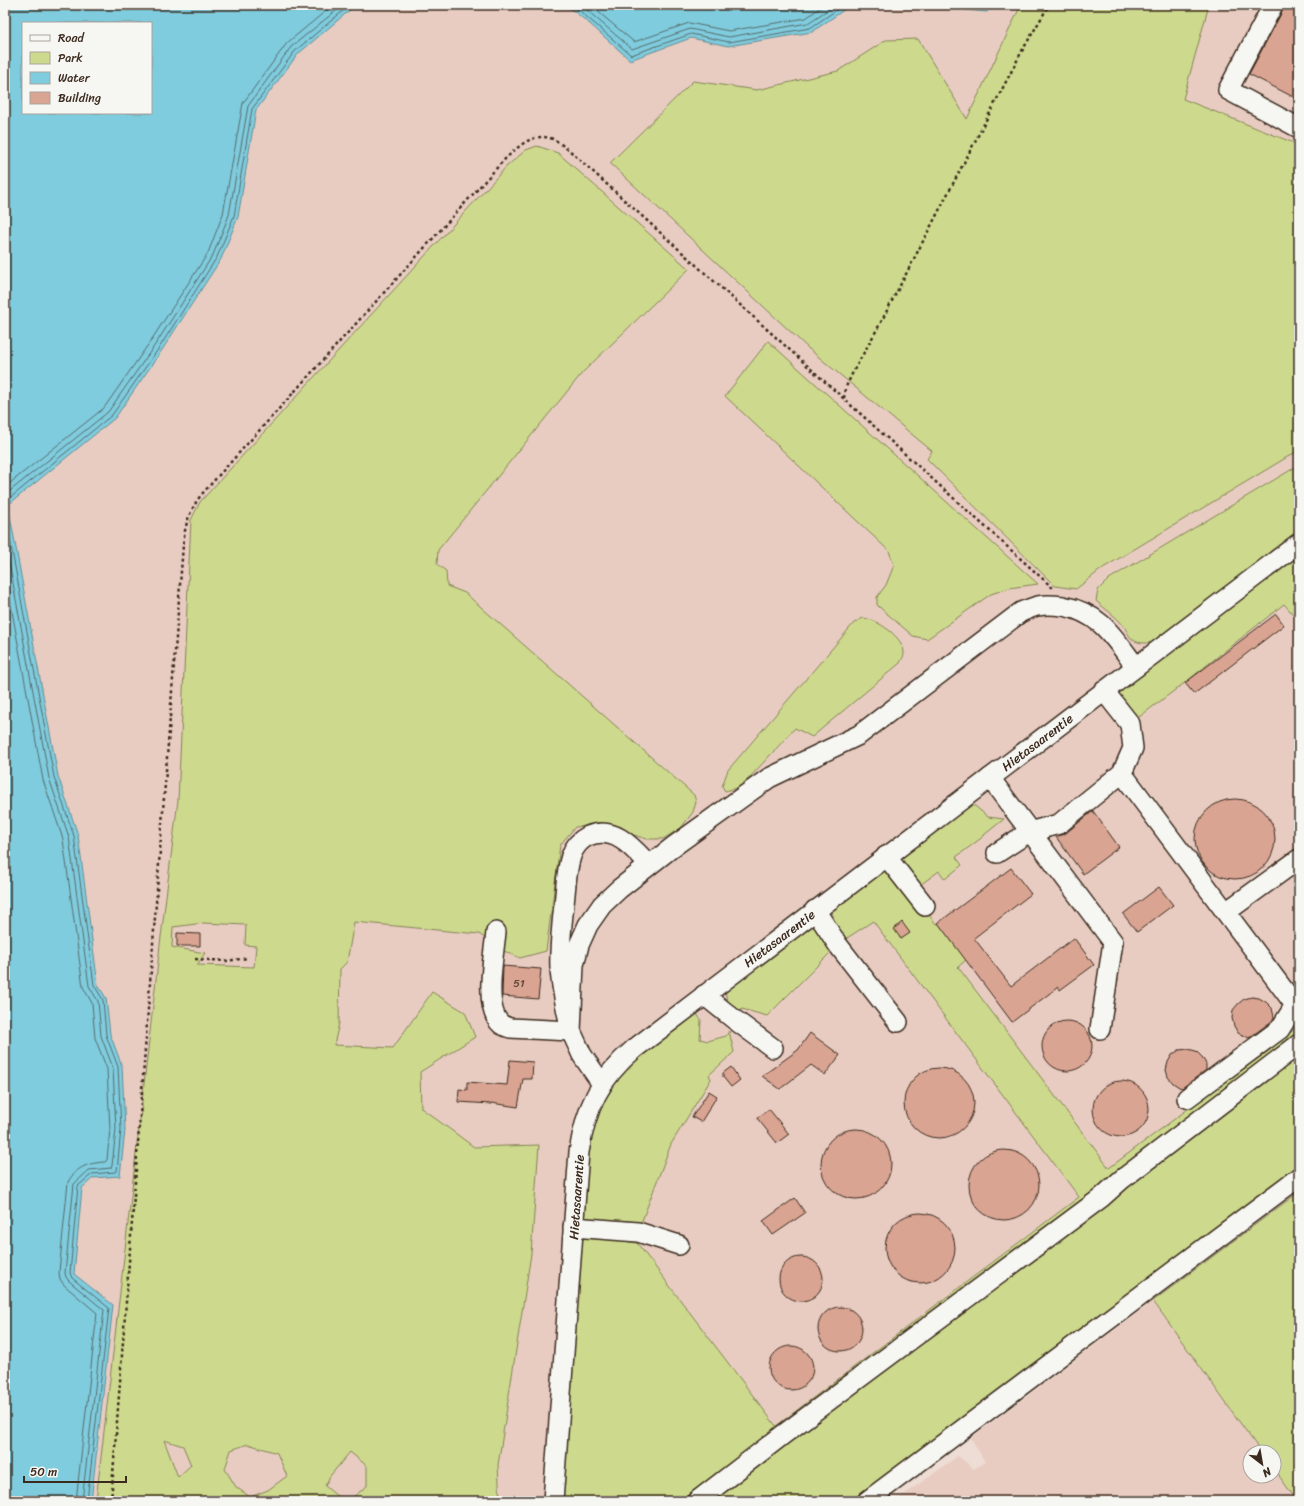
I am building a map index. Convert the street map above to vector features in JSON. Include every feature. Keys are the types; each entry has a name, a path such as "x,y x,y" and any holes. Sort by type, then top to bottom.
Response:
{"street":[{"path":"1273,5 1228,90 1299,128"},
{"name":"Hietasaarentie","path":"553,1501 581,1136 590,1105 602,1084 612,1071 628,1054 704,995 1299,543"},
{"path":"571,1031 574,965 579,945 588,925 602,905 618,889 674,846 769,778 859,735 1021,612 1039,605 1056,605 1075,608 1088,614 1108,630 1136,667"},
{"path":"997,853 1029,832 1059,824 1122,773 1133,748 1130,724 1104,691"},
{"path":"1122,773 1295,1005 1280,1029 1187,1098"},
{"path":"990,778 1113,942 1100,1029"},
{"path":"602,1084 582,1055 571,1031 560,968 568,873 573,850 583,838 593,834 607,833 618,836 630,845 649,865"},
{"path":"886,856 925,906"},
{"path":"1226,912 1299,859"},
{"path":"815,910 838,945 898,1022"},
{"path":"496,932 490,991 494,1013 502,1024 510,1028 571,1031"},
{"path":"704,995 772,1048"},
{"path":"697,1501 784,1434 1095,1203 1121,1180 1299,1044"},
{"path":"867,1501 1299,1177"},
{"path":"573,1227 638,1232 680,1245"}],"path":[{"path":"844,399 845,389 853,372 880,324 1019,57 1049,5"},
{"path":"111,1501 183,545 186,523 193,506 201,495 520,145 527,141 545,137 554,139 569,150 1075,608"},
{"path":"195,959 226,961 248,958"}],"shaded area":[{"path":"354,5 566,5 590,24 630,60 691,38 728,46 812,32 851,5 959,5 965,10 987,12 993,5 1299,5 1299,1079 751,1501 91,1501 113,1305 74,1274 82,1188 93,1178 120,1176 122,1066 110,1034 106,998 98,985 78,835 58,776 8,505 115,418 162,350 221,259 238,217 256,110 298,54"},
{"path":"1153,1301 1255,1444 1242,1444 1242,1484 1282,1484 1282,1480 1297,1501 895,1501 958,1456 974,1469 985,1462 971,1438"}],"green space":[{"path":"1021,5 1209,5 1183,99 1299,145 1299,450 1103,568 1076,589 1055,586 927,459 932,451 809,349 610,163 693,81 757,90 838,71 886,40 918,39 967,119"},
{"path":"537,146 558,153 689,269 583,372 438,550 437,564 446,571 447,586 465,593 694,795 696,802 693,812 681,828 663,839 647,839 600,825 575,827 560,845 546,951 520,958 502,950 479,934 354,922 347,962 340,969 339,1023 334,1045 393,1048 432,992 465,1012 475,1037 420,1072 421,1108 474,1147 539,1145 531,1254 498,1465 500,1501 96,1501 178,800 191,520 200,502 507,166 526,150","holes":["204,923 246,925 245,945 256,946 254,967 197,965 205,953 172,947 173,927","164,1440 183,1446 191,1465 178,1477","248,1444 277,1453 287,1476 268,1490 250,1497 236,1487 225,1469 231,1450","350,1452 367,1466 367,1486 352,1498 338,1497 325,1486 330,1476"]},
{"path":"768,341 1038,584 1009,588 991,594 927,639 913,636 877,605 877,597 886,585 894,565 889,551 725,396"},
{"path":"1299,465 1299,533 1156,642 1142,643 1133,640 1121,622 1096,601 1098,590 1109,579"},
{"path":"1299,552 1299,621 1284,604 1135,720 1115,696 1118,689"},
{"path":"863,618 869,619 889,630 900,642 904,655 900,663 812,737 795,728 741,787 725,791 722,786 728,770 854,623"},
{"path":"966,805 975,806 988,817 1004,819 956,857 962,865 945,879 939,871 916,888 898,861 900,856"},
{"path":"884,869 923,907 936,924 938,923 966,960 958,967 1109,1168 1299,1026 1299,1039 689,1501 560,1501 579,1241 588,1237 600,1237 637,1243 776,1426 1079,1197 873,921 844,940 834,920 831,907"},
{"path":"809,925 813,927 834,949 767,1016 742,1009 740,1012 731,1006 725,991"},
{"path":"695,1011 701,1020 700,1039 708,1041 726,1036 729,1031 734,1052 709,1075 711,1079 671,1144 640,1226 590,1219 580,1215 591,1128 607,1091 635,1057"},
{"path":"1299,1048 1299,1168 855,1501 704,1501"},
{"path":"1299,1192 1299,1501 1297,1501 1282,1480 1282,1444 1255,1444 1153,1301"}],"water":[{"path":"5,5 354,5 298,54 256,110 238,217 221,259 162,350 115,418 8,505 58,776 78,835 98,985 106,998 110,1034 122,1066 125,1130 120,1176 93,1178 82,1188 74,1274 113,1305 91,1501 5,1501"},
{"path":"566,5 851,5 812,32 728,46 691,38 630,60 590,24"},
{"path":"959,5 993,5 987,12 965,10"}],"building":[{"path":"1284,5 1299,5 1299,100 1249,74 1283,10"},
{"path":"1276,614 1284,625 1194,694 1185,683"},
{"path":"1235,799 1250,802 1263,811 1272,824 1275,839 1272,854 1263,867 1250,876 1235,879 1220,876 1207,867 1198,854 1195,839 1198,824 1207,811 1220,802"},
{"path":"1093,811 1119,847 1083,874 1056,837 1066,833"},
{"path":"1011,868 1031,894 974,938 1011,986 1074,938 1094,965 1060,990 1058,987 1012,1022 938,923"},
{"path":"1159,887 1173,905 1137,932 1123,914"},
{"path":"902,922 910,933 901,939 894,929"},
{"path":"177,933 200,934 200,946 177,946"},
{"path":"503,966 541,969 538,999 502,996"},
{"path":"1252,997 1259,998 1266,1002 1272,1008 1274,1017 1272,1021 1249,1038 1238,1033 1232,1018 1233,1010 1238,1004 1244,999"},
{"path":"1067,1021 1081,1025 1088,1032 1092,1046 1088,1060 1081,1067 1067,1071 1053,1067 1046,1060 1042,1046 1046,1032 1053,1025"},
{"path":"810,1033 840,1055 825,1075 811,1065 780,1089 762,1076 798,1050"},
{"path":"1188,1049 1196,1051 1202,1057 1206,1064 1206,1070 1182,1088 1173,1083 1168,1077 1166,1070 1172,1055 1179,1050"},
{"path":"510,1060 533,1062 532,1079 523,1079 518,1107 491,1103 458,1102 459,1089 467,1090 467,1082 507,1085"},
{"path":"731,1067 740,1080 731,1087 723,1077 723,1073"},
{"path":"932,1068 946,1068 959,1074 968,1083 972,1089 974,1103 972,1117 964,1128 953,1136 946,1138 932,1138 925,1136 914,1128 906,1117 904,1110 904,1096 906,1089 914,1078 925,1070"},
{"path":"1116,1081 1126,1081 1141,1089 1147,1098 1149,1109 1147,1120 1141,1129 1126,1137 1116,1137 1105,1132 1098,1125 1093,1114 1093,1104 1098,1093 1105,1086"},
{"path":"709,1091 717,1096 701,1122 692,1117"},
{"path":"769,1109 789,1134 777,1143 757,1118"},
{"path":"849,1129 863,1129 876,1135 885,1144 889,1150 891,1164 889,1178 881,1189 870,1197 863,1199 849,1199 842,1197 831,1189 823,1178 821,1171 821,1157 823,1150 831,1139 842,1131"},
{"path":"997,1150 1011,1150 1024,1156 1033,1165 1037,1171 1039,1185 1037,1199 1029,1210 1018,1218 1011,1220 997,1220 990,1218 979,1210 971,1199 969,1192 969,1178 971,1171 979,1160 990,1152"},
{"path":"795,1198 805,1213 773,1235 763,1221"},
{"path":"913,1213 927,1213 940,1219 949,1228 953,1234 955,1248 953,1262 945,1273 934,1281 927,1283 913,1283 906,1281 895,1273 887,1262 885,1255 885,1241 887,1234 895,1223 906,1215"},
{"path":"801,1257 813,1261 819,1267 823,1279 819,1291 813,1297 801,1301 789,1297 783,1291 779,1279 783,1267 789,1261"},
{"path":"840,1307 852,1311 858,1317 862,1329 858,1341 852,1347 840,1351 828,1347 822,1341 818,1329 822,1317 828,1311"},
{"path":"791,1346 803,1350 809,1356 813,1368 809,1380 803,1386 791,1390 779,1386 773,1380 769,1368 773,1356 779,1350"}]}
